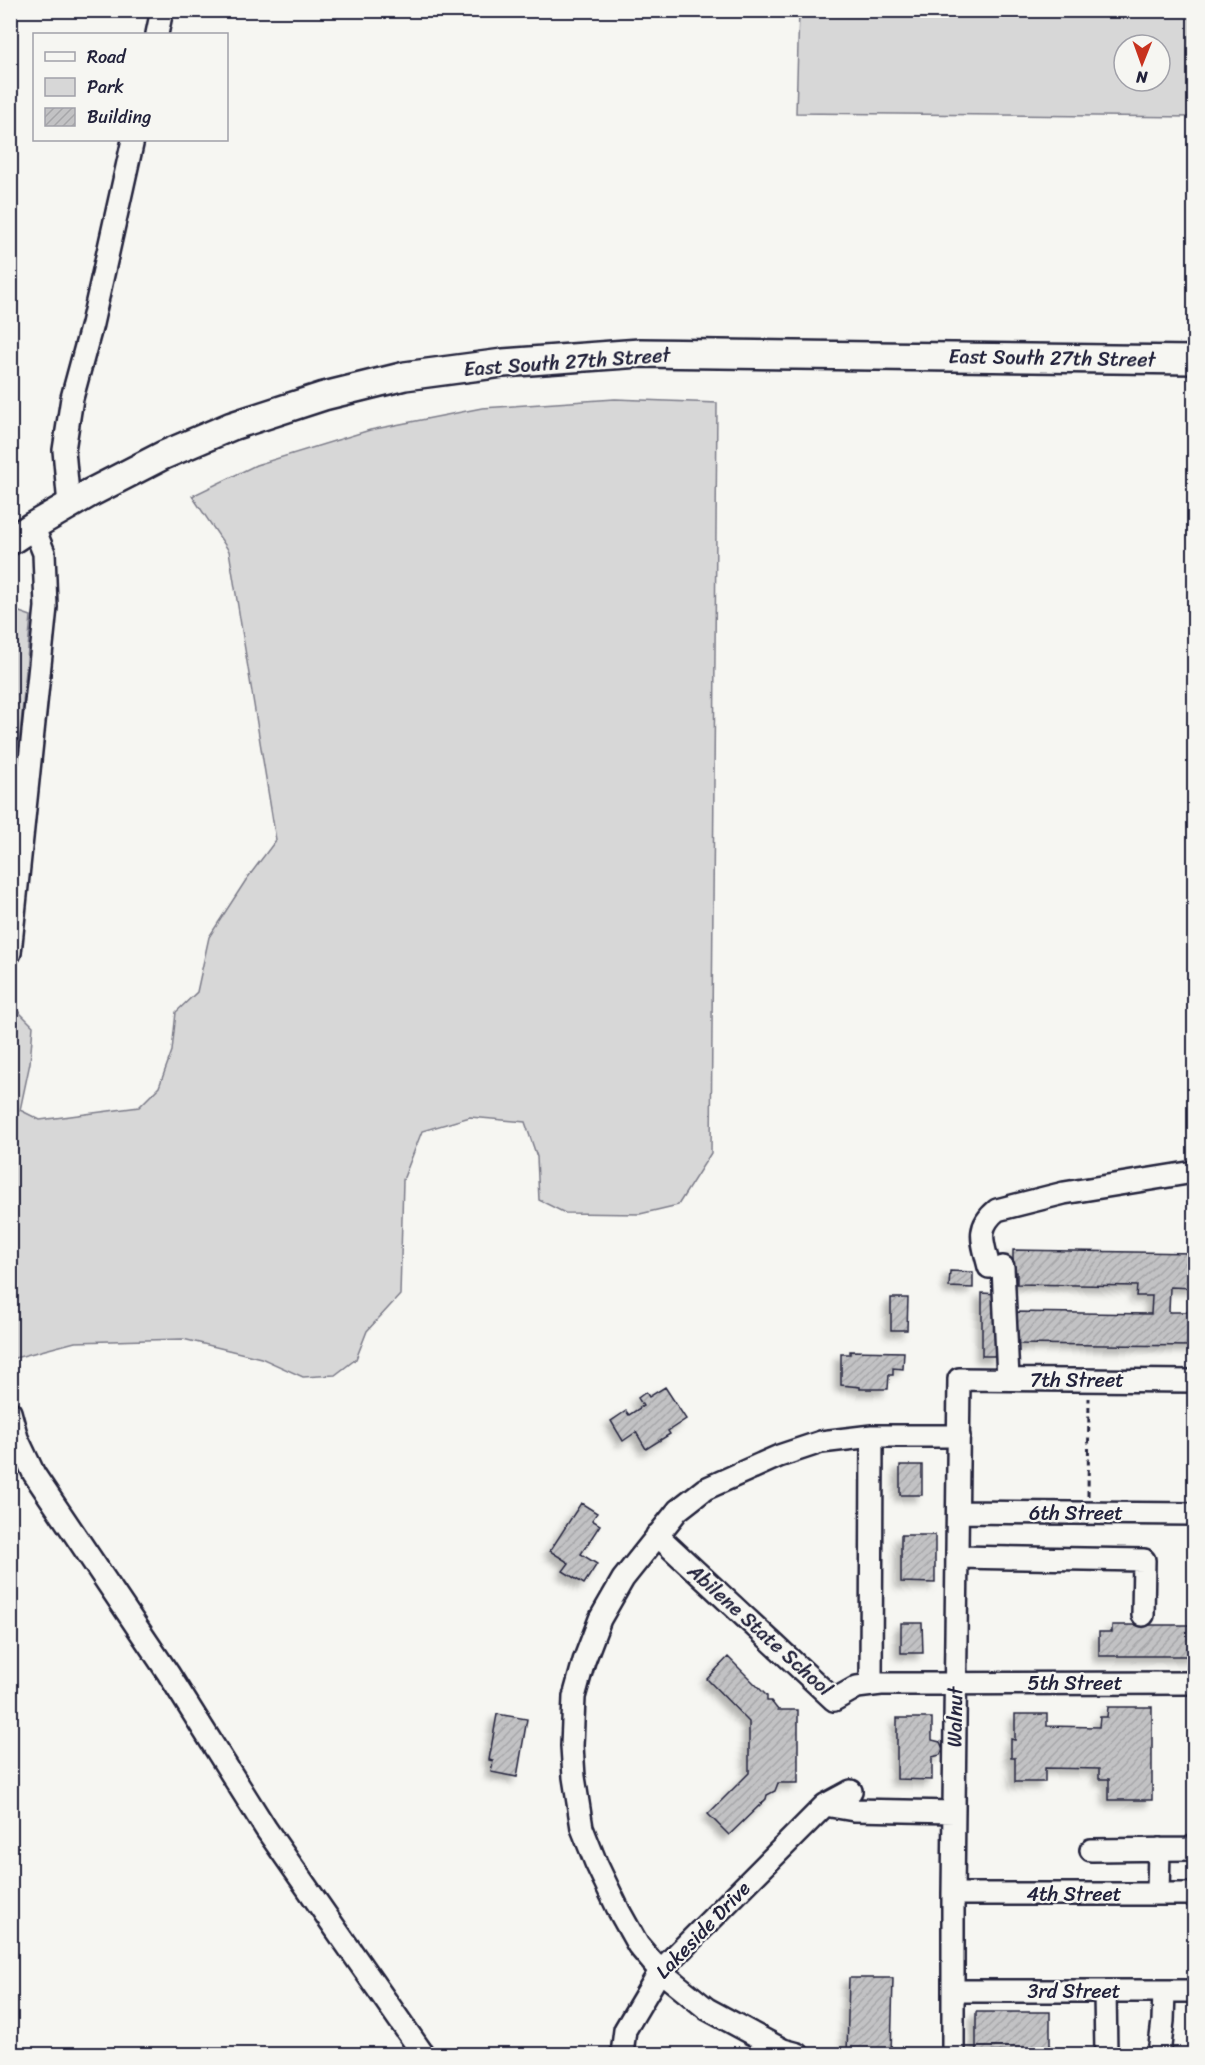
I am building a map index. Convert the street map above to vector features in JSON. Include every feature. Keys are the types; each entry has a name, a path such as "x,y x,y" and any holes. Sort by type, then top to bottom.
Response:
{"main road":[{"name":"East South 27th Street","path":"10,540 69,505 164,455 232,426 324,396 405,376 503,363 640,352 1194,360"}],"street":[{"path":"157,33 162,10"},
{"path":"69,505 64,450 72,398 92,324 133,141"},
{"path":"10,953 46,607 44,553 33,525"},
{"path":"1008,1379 996,1267 983,1243 983,1226 989,1217 997,1210 1064,1192 1194,1172"},
{"name":"7th Street","path":"959,1379 1194,1381"},
{"name":"Walnut","path":"953,2055 952,1894 959,1379"},
{"path":"10,1412 17,1438 34,1474 168,1673 266,1829 423,2055"},
{"path":"798,2055 783,2050 717,2015 660,1971 638,1945 619,1911 582,1828 574,1777 572,1743 574,1697 584,1661 600,1619 622,1579 678,1510 705,1489 778,1456 821,1442 872,1436 959,1436"},
{"path":"872,1436 876,1684"},
{"name":"6th Street","path":"958,1512 1194,1514"},
{"name":"Abilene State School","path":"657,1535 843,1703 851,1689 876,1684 956,1683"},
{"path":"957,1557 1144,1560 1143,1615"},
{"name":"5th Street","path":"956,1683 1194,1683"},
{"path":"825,1805 851,1791"},
{"path":"825,1805 854,1810 954,1812"},
{"name":"Lakeside Drive","path":"622,2055 625,2030 660,1971 825,1805"},
{"path":"1090,1850 1190,1849 1194,1846"},
{"path":"1158,1894 1159,1849"},
{"name":"4th Street","path":"952,1894 1194,1894"},
{"name":"3rd Street","path":"953,1991 1194,1991"},
{"path":"1105,1991 1106,2055"},
{"path":"1159,2055 1164,1991"}],"path":[{"path":"1088,1513 1089,1380"}],"green space":[{"path":"799,11 1194,11 1194,117 796,113"},
{"path":"615,399 717,403 711,1153 678,1205 640,1214 565,1213 539,1200 537,1157 525,1122 470,1117 422,1131 403,1180 400,1295 367,1331 356,1359 335,1375 303,1377 261,1358 183,1339 75,1342 11,1359 11,1004 33,1026 30,1063 20,1110 40,1120 139,1107 159,1087 172,1051 176,1012 197,992 209,937 246,880 276,840 229,551 192,496 256,465 370,430 482,408"},
{"path":"10,609 31,616 11,834"}],"building":[{"path":"1013,1250 1194,1253 1194,1288 1170,1287 1169,1312 1194,1312 1194,1346 1016,1344 1013,1312 1151,1314 1152,1296 1136,1296 1137,1286 1017,1284 1017,1272 1013,1272"},
{"path":"950,1271 973,1272 973,1288 949,1287"},
{"path":"982,1293 998,1294 998,1356 982,1356"},
{"path":"891,1298 908,1298 907,1330 891,1330"},
{"path":"850,1351 904,1352 903,1369 893,1368 893,1375 889,1375 888,1389 860,1389 860,1387 841,1385 841,1354 850,1354"},
{"path":"665,1387 686,1419 668,1431 670,1434 646,1449 636,1432 623,1441 611,1421 626,1411 629,1415 643,1406 638,1398 646,1392 649,1397"},
{"path":"900,1465 922,1465 922,1495 900,1495"},
{"path":"581,1503 597,1513 592,1520 600,1525 581,1554 597,1564 584,1584 563,1571 569,1563 550,1551"},
{"path":"901,1535 935,1535 935,1583 901,1582"},
{"path":"901,1623 922,1623 923,1653 901,1653"},
{"path":"1112,1625 1194,1625 1194,1656 1099,1656 1099,1632 1112,1632"},
{"path":"728,1657 767,1696 767,1701 771,1701 778,1710 798,1710 798,1783 778,1783 775,1791 767,1795 766,1799 729,1835 708,1814 749,1773 749,1722 707,1679"},
{"path":"1108,1707 1152,1707 1152,1800 1109,1800 1109,1779 1099,1779 1099,1769 1045,1768 1045,1782 1015,1782 1015,1758 1011,1758 1011,1739 1015,1740 1015,1714 1047,1714 1047,1726 1099,1727 1100,1717 1107,1717"},
{"path":"497,1714 527,1719 517,1777 491,1772 493,1761 489,1760"},
{"path":"897,1718 932,1718 932,1740 940,1742 943,1749 940,1755 932,1757 932,1780 897,1779"},
{"path":"849,1978 893,1978 891,2054 847,2054"},
{"path":"976,2012 1050,2012 1050,2052 976,2052"}]}
